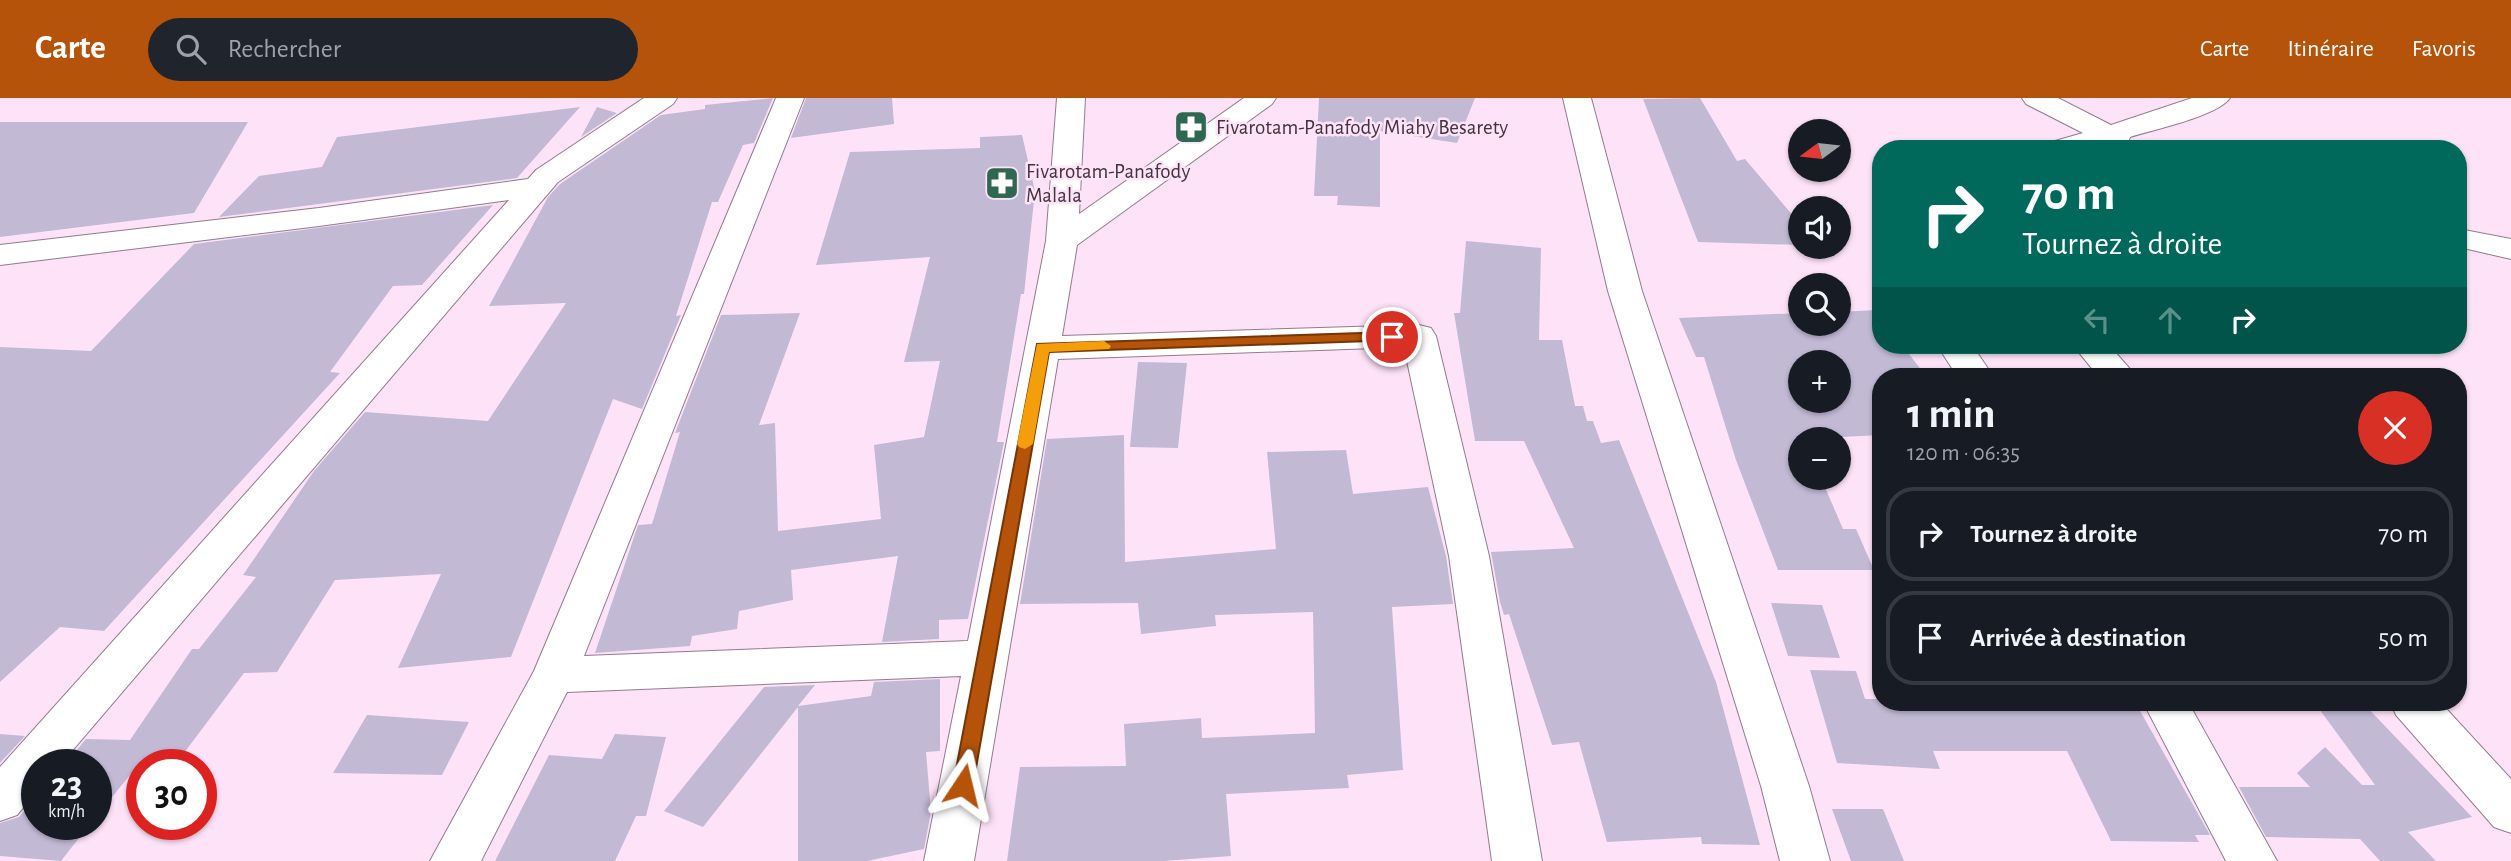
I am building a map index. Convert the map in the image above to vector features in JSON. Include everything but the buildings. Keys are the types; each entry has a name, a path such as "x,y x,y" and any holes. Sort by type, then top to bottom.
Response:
{"street":[{"path":"0,800 547,176 663,98"},
{"path":"455,861 554,675 790,98"},
{"path":"949,861 1062,241 1071,98"},
{"path":"1062,241 1262,98"},
{"path":"1577,98 1625,291 1785,786 1805,861"},
{"path":"2036,98 2103,134 2120,140"},
{"path":"2085,140 2181,113 2216,98"},
{"path":"0,255 319,217 538,187"},
{"path":"2467,240 2511,248"},
{"path":"1042,348 1419,336 1469,556 1517,861"},
{"path":"2098,354 2111,368"},
{"path":"554,675 985,658"},
{"path":"2170,711 2252,861"},
{"path":"2420,711 2511,812"}],"slow traffic":[{"path":"1025,444 1042,348 1104,346"}],"place":[{"name":"Fivarotam-Panafody Miahy Besarety","path":"1191,127"},
{"name":"Fivarotam-Panafody Malala","path":"1002,183"}],"route":[{"path":"963,785 1042,348 1392,337"}]}
